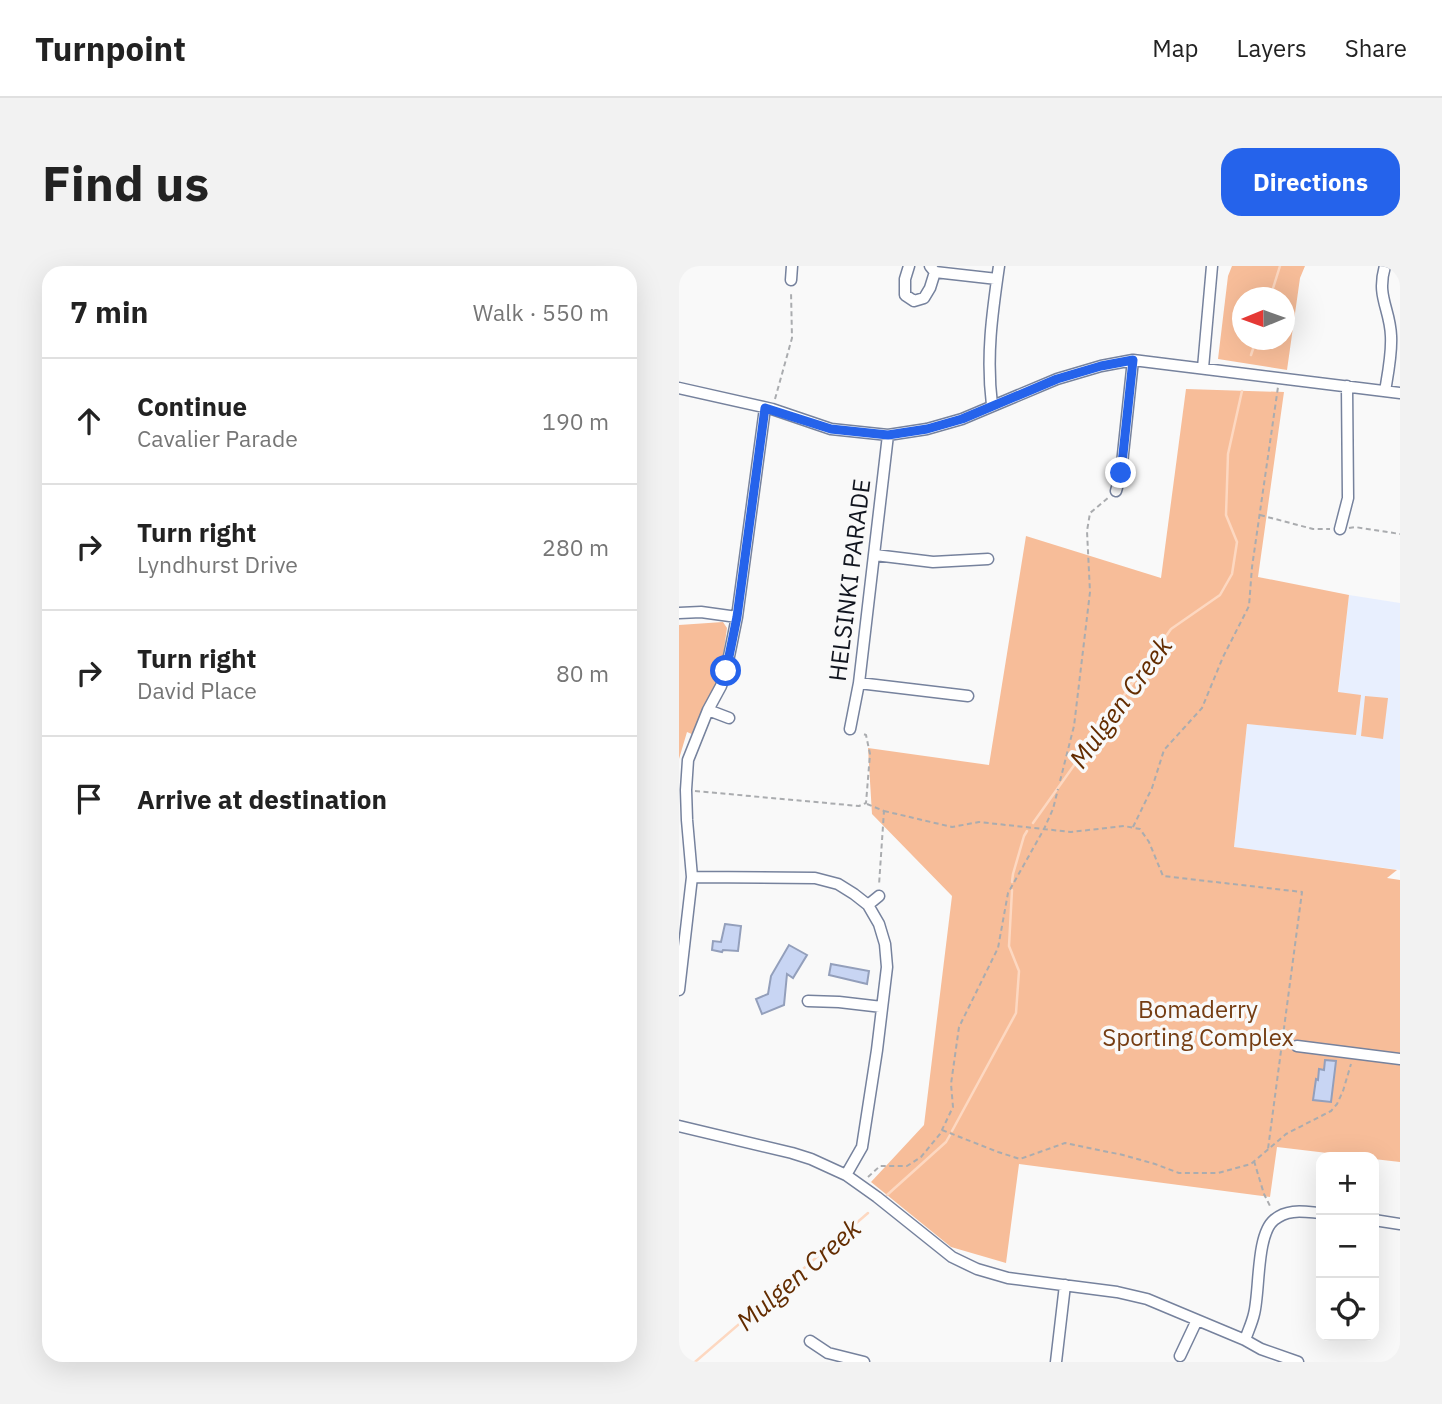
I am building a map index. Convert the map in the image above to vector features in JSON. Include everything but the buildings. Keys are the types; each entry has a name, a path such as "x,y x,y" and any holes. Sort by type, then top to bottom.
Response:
{"street":[{"path":"791,280 792,266"},
{"path":"909,266 905,279 905,295 914,301 924,298 930,288 932,269 997,279"},
{"path":"992,405 988,376 989,346 999,266"},
{"path":"1203,368 1212,266"},
{"path":"1385,266 1381,288 1391,336 1385,391"},
{"path":"1116,491 1121,473 1133,360"},
{"path":"679,387 768,408 831,429 888,435 962,419 1057,379 1133,360 1400,393"},
{"path":"1340,529 1348,498 1347,386"},
{"path":"679,990 682,937 692,877 686,790 688,760 708,710 722,686 737,617 768,408"},
{"name":"HELSINKI PARADE","path":"850,729 859,683 888,435"},
{"path":"875,555 933,562 988,559"},
{"path":"679,613 701,612 737,617"},
{"path":"859,683 968,696"},
{"path":"708,710 729,718"},
{"path":"692,877 815,878 838,884 854,894 868,905 879,924 885,944 887,967 871,1091 862,1147 846,1175"},
{"path":"868,905 879,896"},
{"path":"808,1001 882,1007"},
{"path":"1297,1046 1400,1059"},
{"path":"679,1126 792,1153 846,1175 952,1258 991,1274 1118,1292 1147,1299 1261,1349 1298,1362"},
{"path":"1245,1340 1255,1314 1267,1227 1292,1211 1316,1213"},
{"path":"1379,1221 1400,1224"},
{"path":"1056,1362 1065,1285"},
{"path":"1181,1356 1197,1320"},
{"path":"810,1341 828,1353 864,1362"}],"path":[{"path":"768,408 792,338 791,280"},
{"path":"1132,828 1152,788 1164,750 1202,708 1223,657 1249,606 1252,567 1280,377"},
{"path":"1060,781 1074,726 1090,593 1087,531 1090,513 1116,491"},
{"path":"1260,515 1313,529 1355,527 1400,534"},
{"path":"850,729 866,735 869,744 866,803"},
{"path":"859,1185 880,1166 907,1166 921,1157 942,1130 953,1107 951,1084 959,1027 998,948 1007,893 1044,829 1058,789"},
{"path":"686,790 859,806 866,803 884,811 952,827 979,822 1071,832 1124,826 1140,829 1149,842 1163,876 1302,892 1268,1149"},
{"path":"879,896 884,811"},
{"path":"942,1130 998,1153 1020,1158 1065,1143 1123,1155 1179,1173 1218,1173 1254,1161 1286,1134 1331,1111 1343,1091 1354,1053"},
{"path":"1254,1161 1264,1194 1276,1219"}],"shaded area":[{"path":"1349,595 1400,603 1400,870 1234,847 1247,724 1334,732"}],"green space":[{"path":"1232,266 1305,266 1300,278 1295,313 1295,287 1232,287 1232,350 1290,350 1287,370 1218,359 1228,276"},
{"name":"Bomaderry Sporting Complex","path":"1186,389 1284,392 1258,577 1349,595 1338,692 1361,695 1356,735 1247,724 1234,847 1397,870 1387,878 1400,880 1400,1162 1379,1160 1379,1152 1319,1152 1277,1147 1270,1197 1019,1164 1006,1263 951,1247 871,1182 924,1125 952,896 872,814 868,748 989,765 1026,536 1161,578"},
{"path":"723,622 727,628 719,684 694,735 687,732 679,759 679,625"},
{"path":"1365,696 1388,698 1383,739 1361,736"}],"waterway":[{"name":"Mulgen Creek","path":"1273,287 1280,266"},
{"name":"Mulgen Creek","path":"1251,355 1253,350"},
{"name":"Mulgen Creek","path":"1033,823 1171,629 1220,595 1232,574 1237,542 1226,515 1228,454 1242,391"},
{"name":"Mulgen Creek","path":"1012,882 1027,831"},
{"name":"Mulgen Creek","path":"952,1131 1016,1013 1019,971 1009,946 1012,890"},
{"name":"Mulgen Creek","path":"887,1195 946,1142 950,1135"},
{"name":"Mulgen Creek","path":"695,1362 868,1213"}],"route":[{"path":"726,671 737,617 765,408 831,429 888,435 927,429 962,419 1057,379 1133,360 1121,473"}]}
